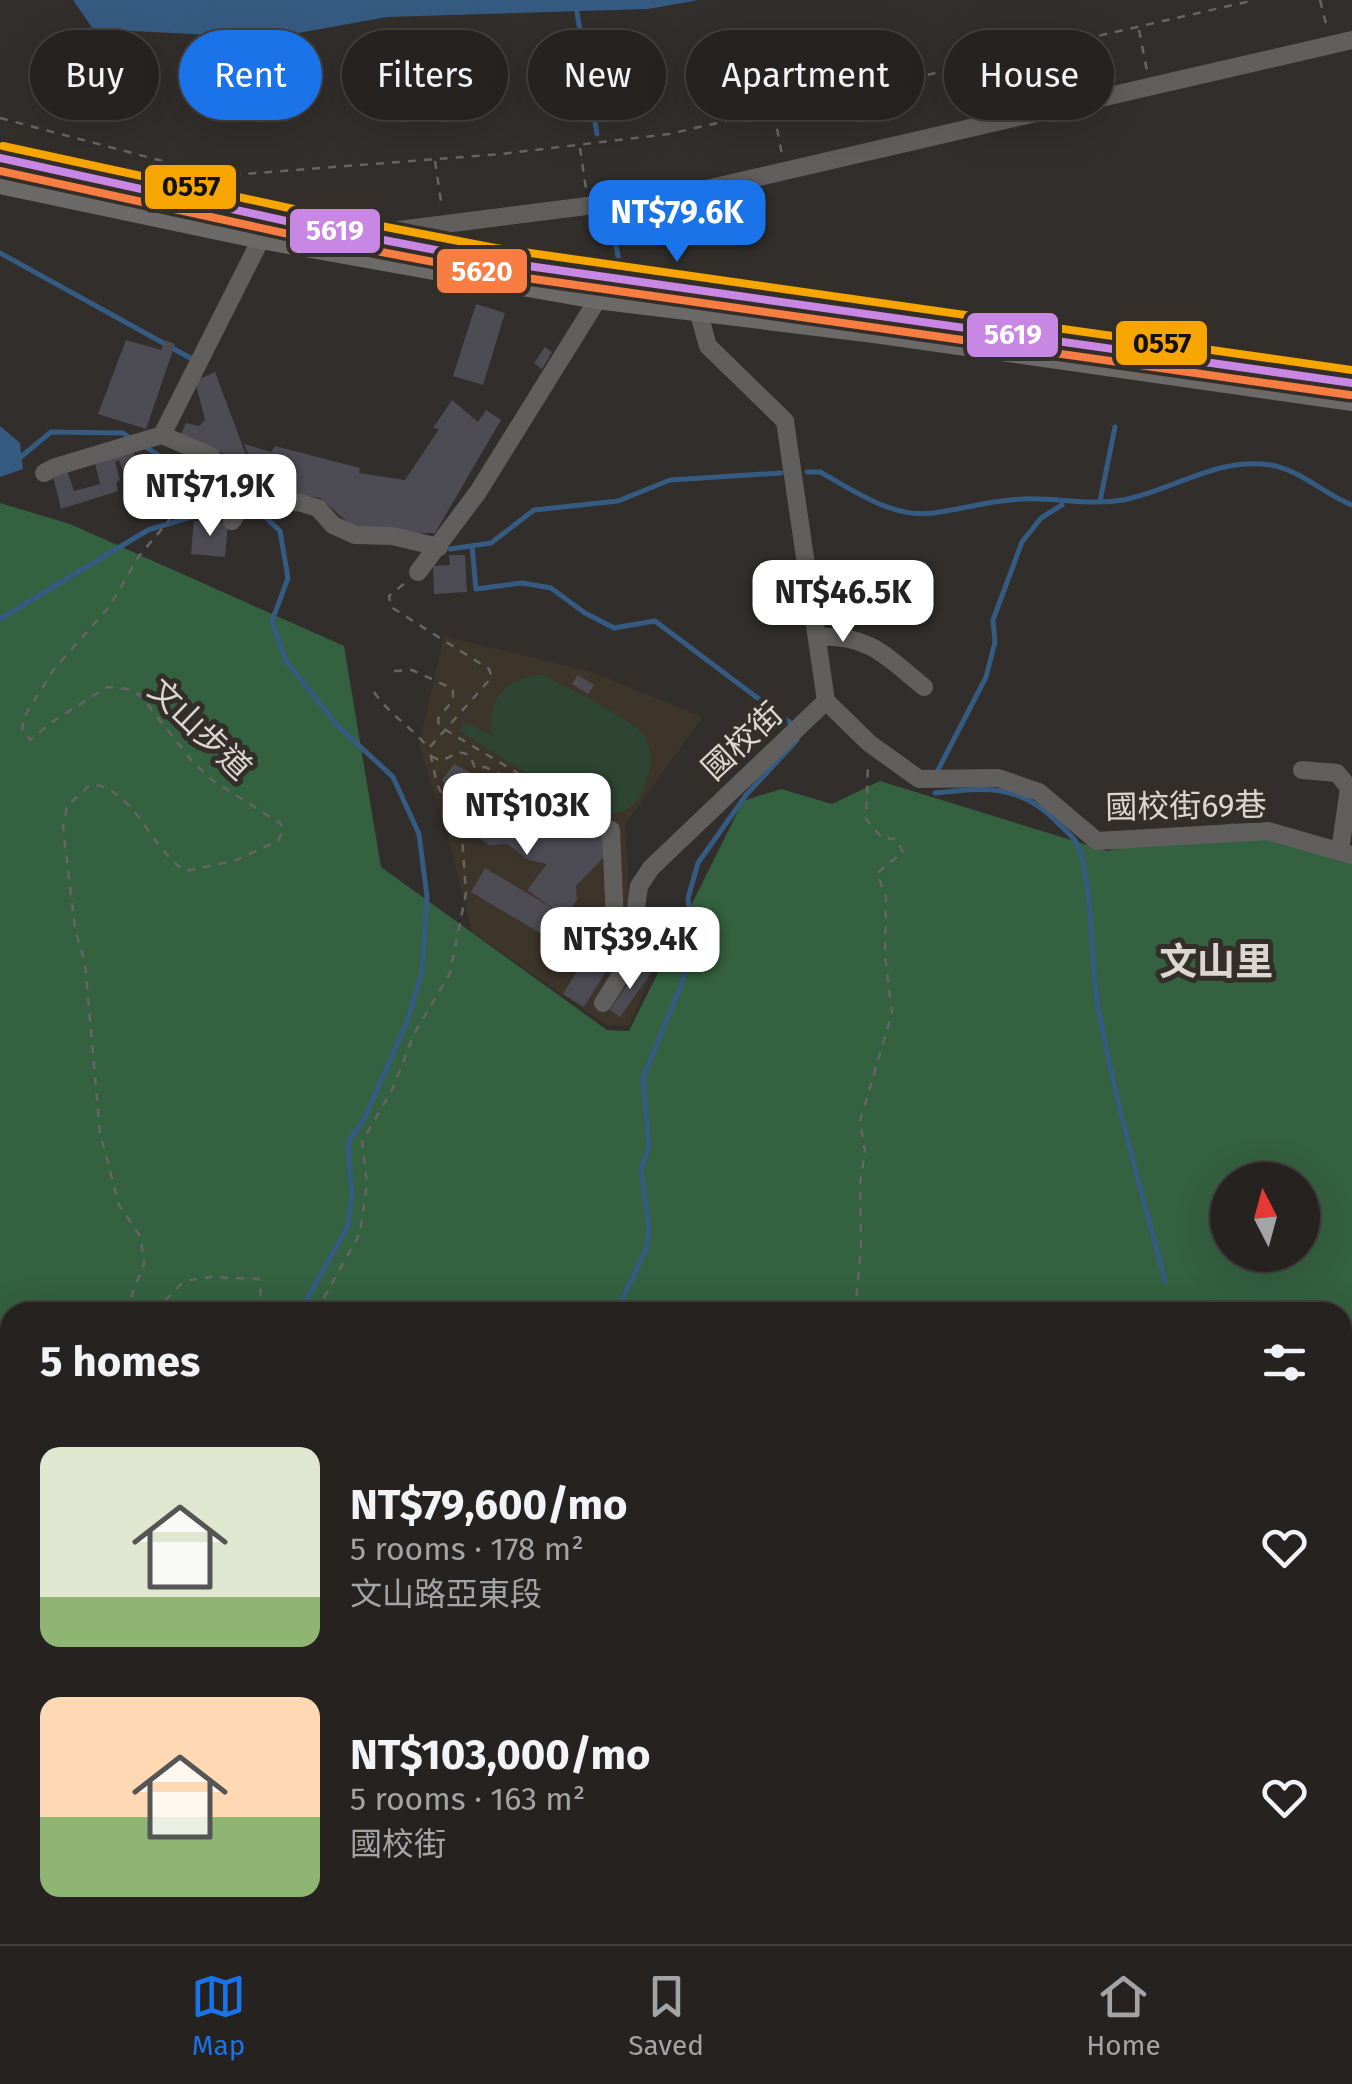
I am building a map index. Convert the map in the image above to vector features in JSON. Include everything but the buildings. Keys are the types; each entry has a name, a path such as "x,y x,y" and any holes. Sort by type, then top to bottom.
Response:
{"main road":[{"path":"0,158 597,288"},
{"path":"0,184 261,239 701,304 1352,383"},
{"path":"859,322 1352,402"}],"street":[{"path":"362,235 690,193 1352,40"},
{"path":"162,434 268,218"},
{"path":"418,572 478,492 597,288"},
{"name":"國校街","path":"603,1003 626,966 639,886 651,868 826,701 785,421 708,346 701,304"},
{"path":"44,473 55,466 162,434 211,456 236,498 244,504 298,502 318,508 333,525 355,535 392,536 438,547"},
{"path":"232,520 244,504 250,480"},
{"path":"818,638 858,639 876,648 924,688"},
{"name":"國校街69巷","path":"826,701 870,744 918,779 998,778 1039,792 1097,842 1268,830 1346,853"},
{"path":"1302,770 1338,772 1349,788 1346,853"},
{"path":"611,830 615,924 632,945"}],"path":[{"path":"1114,33 1255,0"},
{"path":"1320,0 1331,44"},
{"path":"1138,27 1151,87"},
{"path":"0,118 219,176 580,145 669,134 730,120"},
{"path":"776,120 785,171"},
{"path":"975,120 976,127"},
{"path":"580,145 589,206"},
{"path":"435,160 444,224"},
{"name":"文山步道","path":"130,1302 144,1264 144,1253 140,1236 119,1205 100,1132 85,963 75,929 64,835 67,806 91,784 118,794 155,843 185,871 234,860 278,841 283,830 280,824 212,780 140,696 127,690 107,687 30,740 22,730 24,717 54,669 110,607 139,556 167,523 188,488 187,467 182,457"},
{"path":"418,572 389,596 391,607 489,668 492,677 429,748"},
{"path":"394,671 412,670 453,689 453,700 438,719 439,726 611,830"},
{"path":"322,1302 360,1233 366,1184 362,1142 393,1088 414,1034 450,973 466,893 462,837 437,784 429,748 388,712 374,692"},
{"path":"856,1302 861,1249 860,1183 865,1151 860,1122 892,1013 885,955 886,896 878,874 903,852 897,839 882,838 866,819 870,744"},
{"path":"470,755 476,748"},
{"path":"431,756 441,761 459,752 470,755"},
{"path":"470,755 475,768 485,767 500,774 511,798 528,807 546,816 560,810 564,802"},
{"path":"164,1302 184,1281 230,1277 260,1279 262,1302"}],"shaded area":[{"path":"444,636 594,673 703,717 625,824 631,929 656,964 629,1026 606,1025 472,932 419,745"}],"green space":[{"path":"0,503 70,524 344,646 381,867 607,1030 629,1031 743,801 781,789 832,804 880,781 1107,851 1233,823 1352,853 1352,1302 0,1302"},
{"path":"542,674 612,712 643,734 649,747 650,767 631,807 618,813 594,815 459,731 465,722 493,736 492,711 501,693 518,681"}],"water":[{"path":"73,0 699,0 648,9 387,17 315,30 179,30 179,33 93,29"},
{"path":"0,426 20,443 23,469 0,477"}],"waterway":[{"path":"575,0 597,134"},
{"path":"610,216 619,261"},
{"path":"0,253 194,360"},
{"path":"1100,501 1115,427"},
{"path":"17,460 51,432 123,433 130,438"},
{"path":"144,446 226,491"},
{"path":"807,472 820,472 874,502 918,514 1011,500 1123,500 1213,470 1250,464 1292,472 1352,505"},
{"path":"450,549 491,543 534,510 618,501 670,480 781,473"},
{"path":"0,619 148,530 234,504"},
{"path":"938,770 986,677 995,642 993,620 1022,542 1041,518 1062,505"},
{"path":"257,509 280,531 288,578 272,621 286,661 338,726 393,777 419,834 427,897 422,972 407,1022 365,1117 348,1142 352,1196 348,1226 307,1299"},
{"path":"472,546 476,589 522,583 551,588 614,628 655,621 792,724"},
{"path":"621,1302 646,1250 649,1228 641,1169 649,1147 643,1078 682,983 693,943 688,898 698,863 746,795 797,740"},
{"path":"935,793 984,790 1013,794 1041,808 1076,842 1085,874 1104,1036 1165,1281"}],"transit line":[{"name":"0557","path":"3,146 495,248 1352,370"},
{"name":"5619","path":"0,158 295,223 493,261 1352,383"},
{"name":"5620","path":"0,171 293,235 491,273 1350,395"}],"district":[{"name":"文山里","path":"1216,962"}]}
